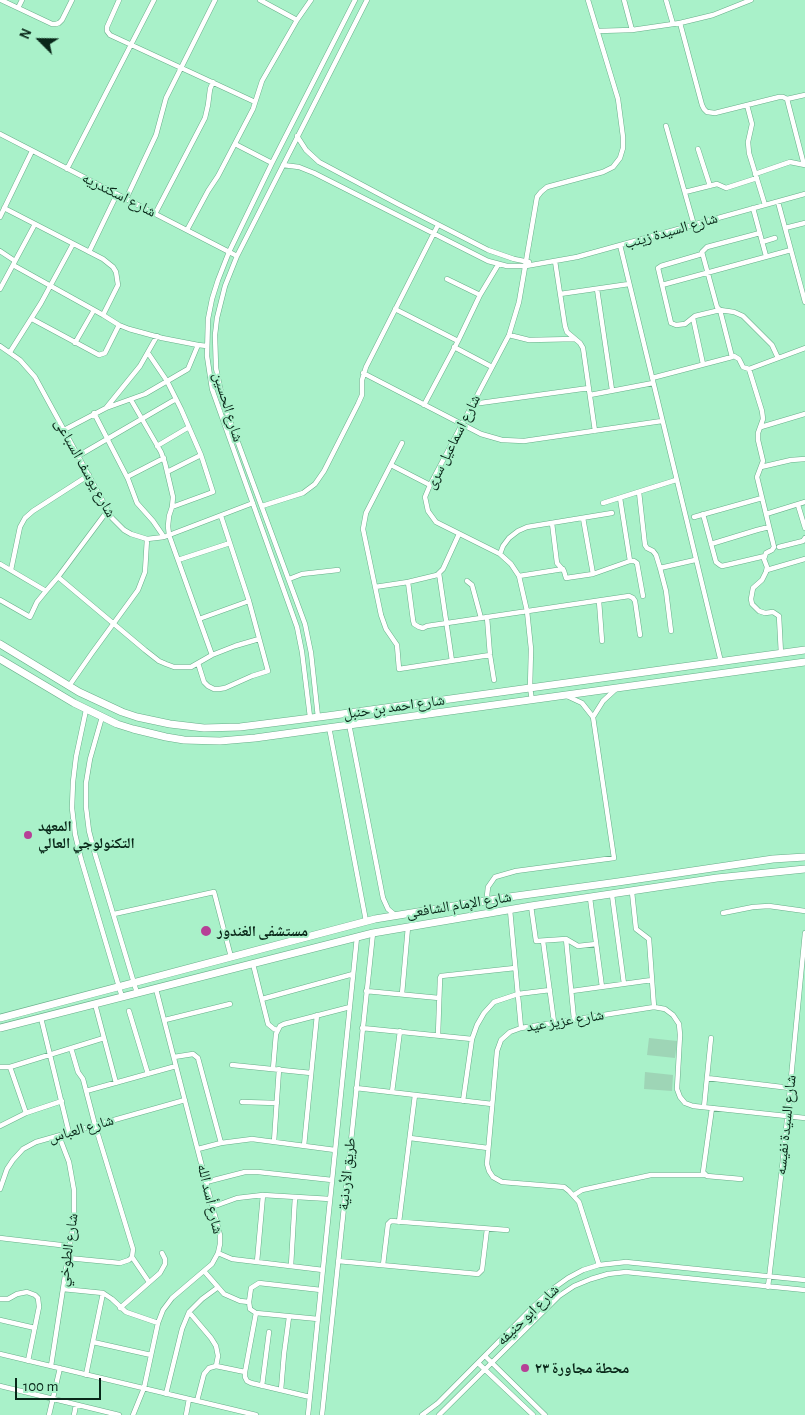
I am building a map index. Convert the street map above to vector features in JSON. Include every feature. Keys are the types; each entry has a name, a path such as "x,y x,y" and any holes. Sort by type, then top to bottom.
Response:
{"street":[{"path":"1,0 52,24 62,20 72,0"},
{"path":"18,8 22,0"},
{"path":"119,0 108,23 107,31 110,35 255,102"},
{"path":"67,169 154,0"},
{"path":"126,199 156,135 166,98 215,0"},
{"path":"260,0 297,20"},
{"path":"187,230 235,144 255,102 262,81 297,20 311,0"},
{"name":"شارع الحسين","path":"314,717 294,618 216,404 208,372 208,319 212,299 229,252 355,0"},
{"name":"شارع الحسين","path":"314,717 309,638 223,402 216,368 215,335 222,294 237,256 367,0"},
{"path":"588,0 598,31 632,30 680,23 713,15 751,0"},
{"path":"624,0 632,30"},
{"path":"666,0 673,24"},
{"path":"680,23 704,109 707,112 715,113 781,96 787,99 805,95"},
{"name":"شارع اسماعيل سرى","path":"532,700 530,688 531,649 527,611 519,576 511,564 500,554 436,522 431,517 425,501 430,484 509,335 519,302 537,197 546,187 603,172 613,167 620,158 624,137 618,99 598,31"},
{"path":"155,214 205,118 213,82"},
{"path":"685,192 719,184 726,188 790,162 804,165 787,99"},
{"path":"747,105 752,124 748,148 765,205"},
{"path":"666,126 694,225"},
{"name":"شارع اسكندريه","path":"0,134 237,256"},
{"name":"شارع السيدة زينب","path":"298,136 306,150 319,162 488,250 526,264"},
{"path":"235,144 272,163"},
{"path":"698,149 710,186"},
{"path":"32,151 2,213 35,224 109,262 116,272 118,285 104,315"},
{"name":"شارع السيدة زينب","path":"283,165 298,167 314,173 488,261 516,267 555,261 620,245 805,194"},
{"path":"89,252 117,194"},
{"path":"778,202 805,302"},
{"path":"753,208 766,256"},
{"path":"785,228 805,223"},
{"path":"0,288 35,224"},
{"path":"262,506 302,493 315,484 324,471 362,395 363,373 438,224"},
{"path":"732,357 720,310 717,307 702,254 703,250 707,247 760,233"},
{"path":"762,242 776,238"},
{"path":"10,352 32,319 73,244"},
{"path":"620,245 721,662"},
{"path":"662,285 791,250"},
{"path":"0,251 14,263 119,325 140,332 207,346"},
{"path":"702,254 660,266 658,270 672,323 676,325 685,324 696,316 720,310 730,311 743,316 772,345 778,358"},
{"path":"555,261 565,326 571,336 576,338 583,348 595,431"},
{"path":"424,405 480,295 498,264"},
{"path":"447,279 480,295"},
{"path":"560,294 629,284"},
{"path":"597,289 612,390"},
{"path":"395,309 458,341"},
{"path":"75,343 94,310"},
{"path":"693,318 703,364"},
{"path":"32,319 96,354 105,353 119,325"},
{"path":"509,335 529,340 576,338"},
{"path":"106,408 140,366 157,336"},
{"path":"64,430 94,413 131,400 152,390 188,369 198,345"},
{"name":"شارع يوسف السباعى","path":"0,346 10,352 35,377 108,510 117,524 124,530 147,538 164,537 253,503"},
{"path":"454,347 492,367"},
{"path":"590,395 653,380 732,357 737,357 743,368 749,369 805,348"},
{"path":"148,353 167,382 189,427 201,456 212,492 172,507"},
{"path":"749,369 763,419 758,433 762,457 757,477 774,547 765,556 766,570 764,577 753,588 750,599 759,612 773,612 779,616 781,654"},
{"path":"363,373 481,434 502,440 524,441 662,421"},
{"path":"473,404 589,388"},
{"path":"78,456 176,399"},
{"path":"131,400 164,458 173,496 169,516 169,535 212,655"},
{"path":"216,404 223,402"},
{"path":"94,413 127,477 137,503 153,520 164,537"},
{"path":"761,427 805,414"},
{"path":"158,446 189,427"},
{"path":"402,443 366,513 364,521 365,537 383,622 397,645 399,669 490,655"},
{"path":"167,472 201,456"},
{"path":"127,477 164,458"},
{"path":"761,467 791,460 805,459"},
{"path":"391,465 430,484"},
{"path":"11,570 20,527 25,518 89,475"},
{"path":"603,503 676,480"},
{"path":"639,492 646,545 647,548 654,551 660,568 666,591 672,631"},
{"path":"620,498 630,561"},
{"path":"694,517 762,498"},
{"path":"766,514 805,502"},
{"path":"798,505 805,528"},
{"path":"0,600 30,617 37,602 108,510"},
{"path":"500,554 509,538 527,527 612,514"},
{"path":"703,514 716,562 722,566 765,556"},
{"path":"198,663 204,682 214,689 225,688 268,671 221,516"},
{"path":"583,518 593,574"},
{"path":"552,523 557,563 563,569 566,578 593,574 634,561 637,563 643,596"},
{"path":"711,544 769,527"},
{"path":"375,587 408,582 439,573 443,569 459,534"},
{"path":"69,686 135,595 145,567 147,538"},
{"path":"779,547 803,541 805,538"},
{"path":"178,560 230,543"},
{"path":"766,570 805,559"},
{"path":"660,568 695,560"},
{"path":"0,564 46,591"},
{"path":"519,576 563,569"},
{"path":"289,579 302,574 338,570"},
{"path":"439,573 452,661"},
{"path":"58,577 145,650 166,664 182,667 191,666 212,655 259,639"},
{"path":"467,580 472,585 482,618"},
{"path":"408,582 412,620 414,624 423,628 629,596 636,601 640,635"},
{"path":"598,601 602,641"},
{"path":"199,619 248,602"},
{"path":"294,618 302,615"},
{"path":"487,617 494,680"},
{"name":"شارع احمد بن حنبل","path":"1,647 69,686 122,712 170,724 203,728 240,727 805,650"},
{"name":"شارع احمد بن حنبل","path":"0,658 86,710 102,717 149,734 202,741 237,740 805,662"},
{"path":"593,716 603,701 616,688"},
{"path":"488,900 488,887 495,878 516,871 614,858 593,716 582,703 566,695"},
{"path":"86,710 73,782 72,808 75,834 122,997"},
{"path":"102,717 90,759 86,783 89,831 137,993"},
{"path":"349,724 383,898 388,909 396,916"},
{"path":"329,727 366,921"},
{"path":"202,741 203,728"},
{"name":"شارع الإمام الشافعى","path":"0,1018 366,921 488,900 773,859 805,857"},
{"name":"شارع الإمام الشافعى","path":"0,1028 372,933 531,906 717,878 805,868"},
{"path":"599,885 601,896"},
{"path":"114,914 214,892 231,957"},
{"path":"632,892 636,929 649,939 654,1007 664,1009 673,1015 679,1024 677,1089 680,1097 686,1103 704,1108 805,1118"},
{"path":"612,895 624,984"},
{"path":"590,898 602,987"},
{"path":"531,906 535,940 538,942 566,939 578,946 596,944"},
{"path":"723,913 769,906 805,910"},
{"path":"510,910 521,1028"},
{"path":"402,994 408,927"},
{"name":"طريق الأردنية","path":"322,1415 372,933"},
{"name":"شارع السيدة نفيسه","path":"768,1287 803,977 805,933"},
{"name":"طريق الأردنية","path":"308,1415 357,937"},
{"path":"566,939 574,1019"},
{"path":"544,941 554,1022"},
{"path":"253,964 268,1024 277,1030"},
{"path":"438,1036 441,976 515,968"},
{"path":"262,1000 353,974"},
{"path":"572,991 652,980"},
{"name":"شارع أسد الله","path":"133,1415 144,1388 158,1323 163,1310 172,1298 212,1264 220,1244 220,1236 156,988"},
{"path":"463,1101 472,1039 484,1013 494,1002 518,994 550,990"},
{"path":"366,991 439,998"},
{"path":"95,1004 116,1083"},
{"path":"165,1020 230,1004"},
{"path":"273,1069 277,1030 284,1024 350,1007"},
{"name":"شارع عزيز عيد","path":"574,1195 564,1187 502,1182 493,1177 489,1171 487,1164 492,1104 497,1051 501,1040 510,1032 521,1028 654,1007"},
{"path":"129,1011 148,1074"},
{"path":"304,1146 317,1015"},
{"path":"41,1018 69,1133"},
{"path":"362,1028 472,1039"},
{"path":"392,1092 400,1032"},
{"path":"0,1067 10,1067 104,1038"},
{"path":"704,1108 711,1038"},
{"path":"71,1048 78,1072 83,1079 133,1249 132,1257 149,1282"},
{"path":"174,1056 190,1053 195,1054 198,1058 222,1144"},
{"path":"232,1065 311,1073"},
{"path":"86,1091 176,1066"},
{"path":"10,1067 26,1113"},
{"path":"274,1142 279,1070"},
{"path":"706,1078 790,1088"},
{"path":"356,1088 492,1104"},
{"path":"399,1222 415,1095"},
{"name":"شارع العباس","path":"0,1189 2,1178 13,1160 23,1149 36,1142 185,1100"},
{"path":"0,1126 26,1113 62,1101"},
{"path":"242,1102 277,1103"},
{"path":"704,1175 712,1108"},
{"name":"شارع الطوخي","path":"51,1366 74,1218 74,1190 69,1162 59,1136"},
{"path":"410,1138 488,1148"},
{"path":"198,1149 252,1139 335,1150"},
{"path":"206,1182 245,1172 332,1180"},
{"path":"599,1265 579,1202 574,1195 582,1190 652,1176 704,1175 741,1179"},
{"path":"212,1207 237,1198 263,1194 330,1199"},
{"path":"257,1262 263,1194"},
{"path":"291,1266 296,1197"},
{"path":"383,1265 388,1224 391,1221 507,1230"},
{"path":"338,1260 480,1273 482,1270 487,1229"},
{"path":"0,1238 69,1246"},
{"path":"120,1308 163,1269 164,1259 162,1253"},
{"path":"218,1253 232,1259 323,1270"},
{"path":"68,1258 120,1264 132,1257"},
{"name":"شارع ابو حنيفه","path":"422,1415 438,1403 554,1288 583,1270 599,1265 626,1262 805,1280"},
{"path":"204,1271 217,1288 231,1298 249,1302"},
{"name":"شارع ابو حنيفه","path":"439,1415 559,1296 574,1286 591,1279 608,1274 626,1272 805,1290"},
{"path":"318,1319 256,1313 250,1309 249,1302 251,1288 259,1284 321,1290"},
{"path":"166,1394 182,1329 189,1312 217,1288"},
{"path":"63,1289 102,1294 133,1315 158,1323"},
{"path":"0,1299 8,1299 17,1294 27,1292 38,1298 40,1307 28,1361"},
{"path":"86,1375 102,1294"},
{"path":"189,1312 216,1346 218,1356 216,1366"},
{"path":"256,1313 245,1372 247,1381 310,1396"},
{"path":"281,1390 289,1317"},
{"path":"0,1320 35,1328"},
{"path":"262,1386 269,1332"},
{"path":"92,1342 151,1354"},
{"path":"0,1354 256,1415"},
{"path":"485,1356 545,1415"},
{"path":"478,1363 534,1415"},
{"path":"197,1401 204,1374 208,1368 216,1366 245,1372"},
{"path":"49,1415 60,1368"},
{"path":"0,1386 119,1415"},
{"path":"186,1415 190,1399"},
{"path":"74,1415 76,1404"}],"green space":[{"path":"649,1038 677,1041 675,1058 647,1055"},
{"path":"645,1072 673,1075 672,1091 644,1089"}],"place":[{"name":"المعهد التكنولوجي العالي","path":"28,835"},
{"name":"مستشفى الغندور","path":"206,931"},
{"name":"محطة مجاورة ٢٣","path":"525,1368"}]}
